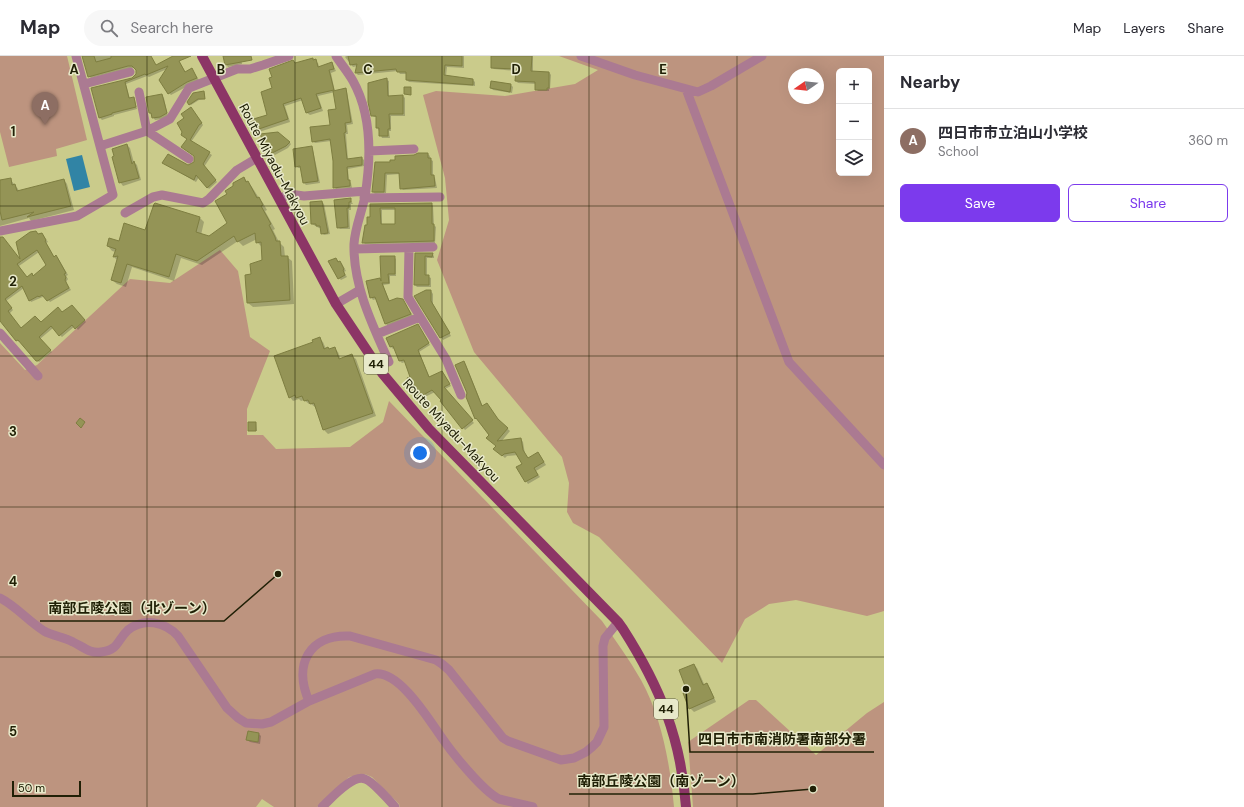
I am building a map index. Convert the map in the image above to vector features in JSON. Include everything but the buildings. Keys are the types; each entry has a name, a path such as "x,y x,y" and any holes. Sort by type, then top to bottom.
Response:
{"main road":[{"name":"Route Miyadu-Makyou","path":"202,56 336,304 382,373 429,429 618,622 635,647 651,676 666,711 678,747 682,767 686,807"}],"street":[{"path":"0,231 77,216 113,195 76,56"},
{"path":"100,146 147,131 170,119 189,88 237,69 263,65 289,56"},
{"path":"336,56 353,81 364,108 369,151 365,194 357,226 355,266 360,290 389,362"},
{"path":"581,56 635,75 698,92 762,56"},
{"path":"84,84 130,72"},
{"path":"686,89 789,362 884,465"},
{"path":"139,92 147,131 189,159"},
{"path":"369,151 414,149"},
{"path":"125,213 153,197 162,195 203,203 209,200 237,170 258,158"},
{"path":"280,199 289,194 304,196 365,194 440,197"},
{"path":"409,248 408,297 446,359 461,395"},
{"path":"355,249 433,248"},
{"path":"336,304 360,290"},
{"path":"377,334 420,317"},
{"path":"0,333 38,376"},
{"path":"0,598 10,604 28,620 45,632 71,641 91,652 101,652 115,648 129,630 138,625 150,623 163,625 169,628 178,636 226,708 238,718 246,722 262,724 271,722 309,701 375,674 384,674 392,678 414,699 447,745 491,794 499,799 533,807"},
{"path":"309,701 304,690 302,677 304,663 307,656 322,641 338,635 350,636 436,660 449,670 503,738 555,759 568,760 586,752 592,747 597,742 604,727 603,646 605,638 618,622"},
{"path":"322,807 353,780 361,778 368,781 395,807"}],"shaded area":[{"path":"0,56 67,56 87,140 56,149 57,156 9,167 0,132"},
{"path":"559,56 884,56 884,611 867,616 796,600 769,604 745,619 722,663 599,537 573,523 567,512 569,483 562,457 474,352 437,260 449,220 445,178 423,95 436,91 505,96 575,84 598,70"},
{"path":"220,250 238,271 250,337 270,351 247,409 247,435 263,435 276,449 350,447 383,422 389,401 602,621 641,680 654,710 664,742 674,807 400,807 399,804 372,777 365,774 349,777 317,807 274,807 262,799 256,807 0,807 0,343 25,370 37,365 130,279 170,283"},
{"path":"749,700 756,700 816,755 867,713 884,702 884,807 693,807 688,742"}],"water":[{"path":"82,155 90,187 74,191 66,159"}],"place":[{"name":"四日市市立泊山小学校","path":"45,125"},
{"name":"南部丘陵公園（北ゾーン）","path":"278,574"},
{"name":"四日市市南消防署南部分署","path":"686,689"},
{"name":"南部丘陵公園（南ゾーン）","path":"813,789"}]}
